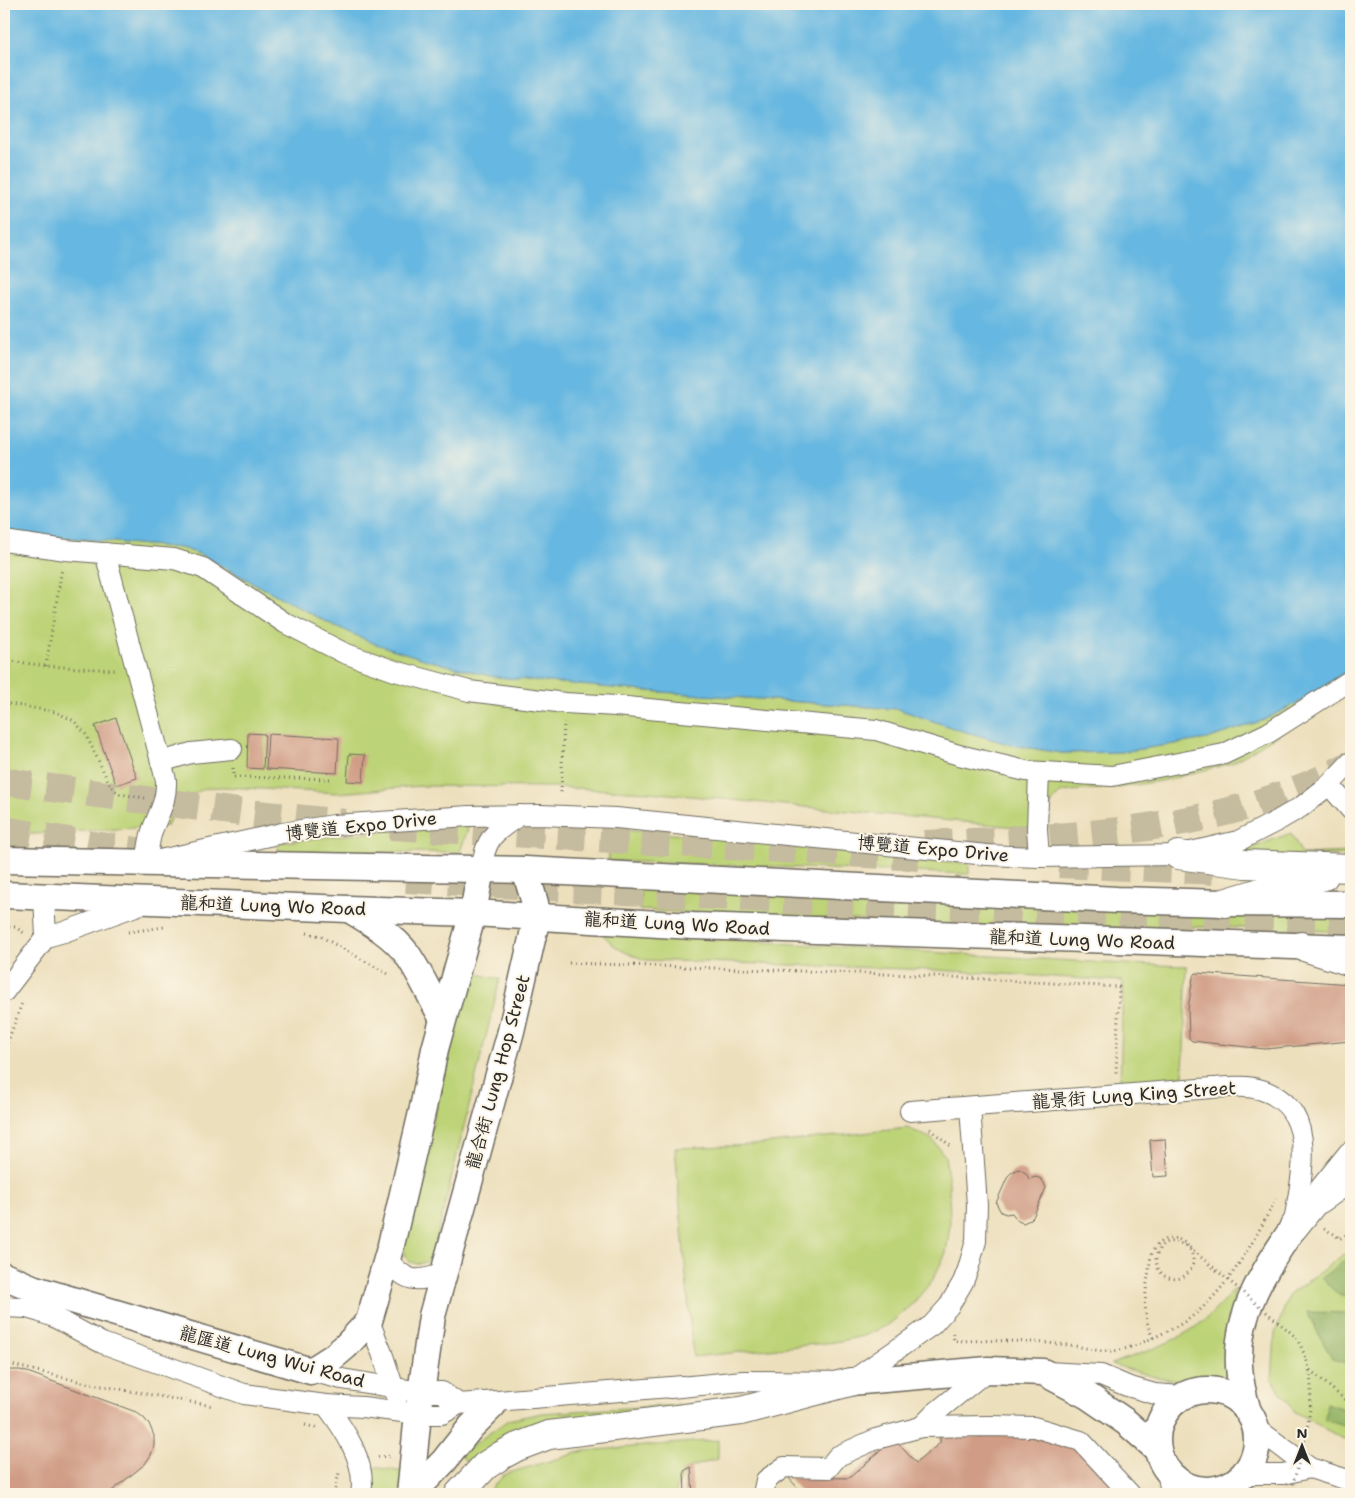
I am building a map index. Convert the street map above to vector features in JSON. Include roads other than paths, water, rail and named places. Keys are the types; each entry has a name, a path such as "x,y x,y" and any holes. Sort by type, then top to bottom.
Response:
{"highway":[{"path":"1178,855 1245,864 1351,868"},
{"path":"1224,903 1277,887 1323,876 1351,872"},
{"path":"1301,946 1351,962"},
{"path":"1293,1228 1351,1156"},
{"path":"459,1494 485,1466 532,1440 568,1432 740,1411 850,1382"}],"main road":[{"path":"4,860 525,870 984,894 1224,903 1351,904"},
{"path":"311,1371 346,1346 369,1321 387,1259 443,1019 473,913 481,869"},
{"name":"龍合街 Lung Hop Street","path":"411,1494 413,1406 432,1316 511,1031 537,916 525,870"},
{"name":"龍和道 Lung Wo Road","path":"4,895 473,913 712,927 1351,948"},
{"path":"348,909 385,933 407,954 443,1019"},
{"path":"850,1382 988,1370 1043,1372 1088,1396 1126,1422 1165,1471 1184,1484 1206,1490 1230,1485 1256,1454 1258,1441 1239,1365 1245,1316 1253,1293 1266,1268 1293,1228"},
{"name":"龍匯道 Lung Wui Road","path":"4,1276 35,1289 311,1371"},
{"path":"1165,1471 1156,1440 1160,1420 1172,1403 1181,1396 1199,1390 1220,1391 1240,1400 1252,1418"},
{"path":"411,1494 444,1461 471,1427 493,1405"}],"street":[{"path":"4,541 174,559 203,568 286,624 344,653 395,671 469,691 565,703 876,730 959,755 1026,771 1112,776 1224,754 1268,733 1351,680"},
{"path":"105,553 135,671 166,780 164,801 152,831 146,863"},
{"path":"161,762 191,753 232,749"},
{"name":"博覽道 Expo Drive","path":"146,863 282,833 334,825 469,816 520,815 616,818 978,854 1039,857 1178,855 1238,840 1278,821 1301,807 1328,785 1351,762"},
{"path":"1039,772 1037,832 1039,857"},
{"path":"1328,785 1351,810"},
{"path":"481,869 488,840 520,815"},
{"path":"44,897 46,937"},
{"path":"4,992 46,937 151,901"},
{"name":"龍景街 Lung King Street","path":"910,1111 1212,1088 1260,1090 1272,1094 1291,1110 1303,1137 1302,1160 1293,1228"},
{"path":"544,1398 742,1380 850,1382 932,1325 949,1306 963,1282 973,1254 977,1225 970,1107"},
{"path":"1293,1228 1321,1203 1351,1182"},
{"path":"387,1259 396,1271 410,1280 426,1279 444,1273"},
{"name":"龍匯道 Lung Wui Road","path":"4,1307 26,1308 54,1317 102,1343 244,1394 326,1405 363,1407 413,1406 442,1392 459,1404"},
{"path":"369,1321 394,1387"},
{"path":"921,1427 935,1413 988,1370"},
{"name":"龍匯道 Lung Wui Road","path":"311,1371 342,1380 394,1387 413,1406"},
{"path":"1043,1372 1101,1375 1126,1386 1155,1394 1181,1396"},
{"path":"459,1404 683,1386"},
{"path":"459,1404 493,1405"},
{"path":"326,1405 344,1429 358,1460 361,1494"},
{"path":"1252,1418 1310,1468 1351,1481"},
{"path":"763,1494 766,1480 784,1467 828,1468 838,1456 876,1439 921,1427 989,1426 1034,1427 1081,1441 1130,1494"},
{"path":"1230,1485 1310,1468"}],"water":[{"path":"4,4 1351,4 1351,668 1305,699 1264,720 1207,739 1121,752 1061,753 1012,745 959,730 898,709 634,690 495,677 427,660 373,643 329,623 197,553 181,548 4,532"}],"tunnel":[{"path":"924,844 1032,839 1088,834 1144,828 1198,818 1252,805 1303,787 1351,764"},
{"path":"4,781 247,813 345,823"},
{"path":"390,826 919,857"},
{"path":"4,830 160,854"},
{"path":"1059,864 1221,871"},
{"path":"406,879 1120,918 1351,920"}]}
